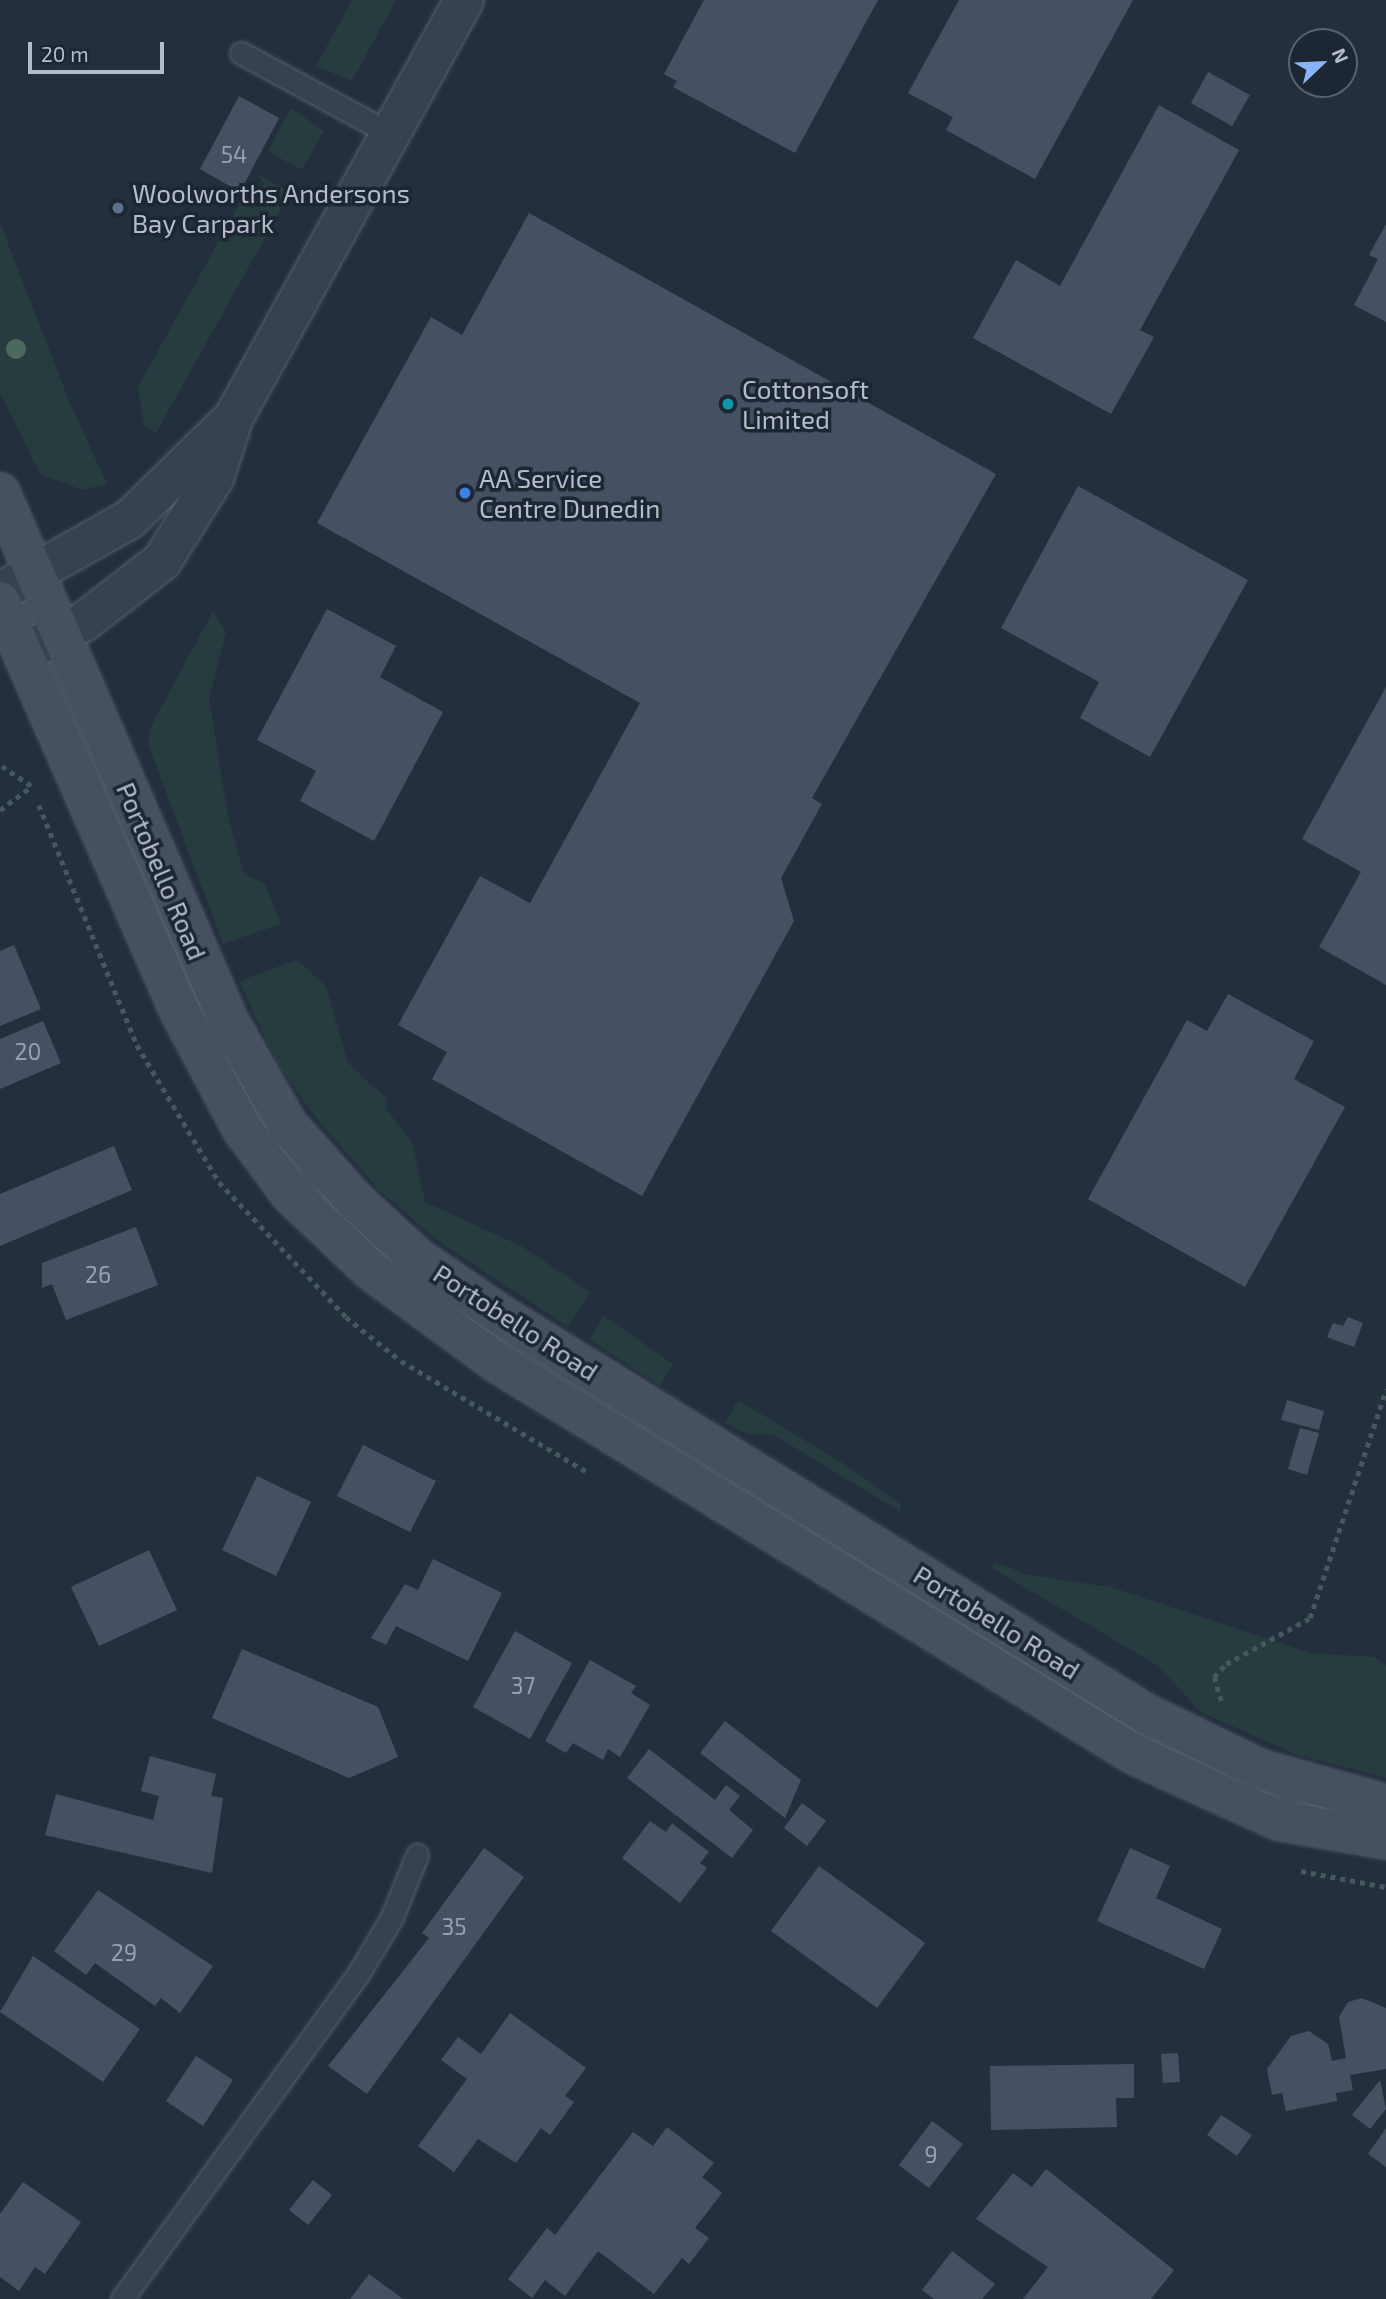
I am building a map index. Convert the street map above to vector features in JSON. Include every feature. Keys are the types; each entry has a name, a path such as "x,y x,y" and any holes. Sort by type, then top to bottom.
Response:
{"main road":[{"name":"Portobello Road","path":"0,493 63,633 198,958 259,1084 355,1201 418,1259 500,1315 1144,1713 1216,1751 1386,1805"},
{"name":"Portobello Road","path":"0,601 180,1011 242,1128 291,1194 371,1270 499,1363 1134,1754 1278,1820 1386,1839"}],"street":[{"path":"23,653 63,633 143,582 162,562 214,478 234,417 464,0"},
{"path":"0,592 130,519 234,417"}],"lane":[{"path":"241,53 391,134"},
{"path":"122,2299 360,1971 392,1917 417,1855"}],"path":[{"path":"0,810 32,786 2,766"},
{"path":"1216,1751 1221,1700 1214,1676 1310,1618 1386,1388"}],"green space":[{"path":"352,0 396,0 352,81 316,66"},
{"path":"291,108 324,131 301,170 268,151"},
{"path":"257,174 290,193 156,433 144,426 138,387 245,194 256,198 264,184"},
{"path":"0,223 69,401 107,484 82,490 40,474 0,393"},
{"path":"213,611 226,632 209,698 228,817 244,873 265,884 281,924 223,944 148,744 150,728"},
{"path":"297,960 326,986 348,1063 386,1098 387,1110 412,1142 425,1202 523,1247 590,1292 568,1327 438,1241 378,1189 316,1118 277,1063 239,981"},
{"path":"603,1315 673,1364 660,1386 590,1340"},
{"path":"738,1400 849,1467 900,1504 901,1512 774,1435 747,1434 725,1423"},
{"path":"996,1562 1026,1574 1114,1588 1310,1653 1374,1657 1386,1665 1386,1778 1298,1755 1202,1713 1157,1665 990,1567"}],"building":[{"path":"704,0 878,0 795,153 673,87 677,81 664,74"},
{"path":"959,0 1133,0 1035,179 946,130 953,117 908,93"},
{"path":"1208,72 1250,95 1232,126 1191,103"},
{"path":"239,96 279,118 240,192 200,169"},
{"path":"1159,105 1239,150 1140,330 1154,337 1111,414 973,338 1016,260 1060,286"},
{"path":"529,213 996,474 812,798 822,804 781,878 794,921 642,1196 432,1079 447,1052 398,1025 480,876 530,903 640,703 317,523 431,317 462,335"},
{"path":"1386,224 1386,322 1354,305 1378,259 1369,255"},
{"path":"1078,486 1248,580 1150,757 1080,718 1099,682 1001,628"},
{"path":"327,609 396,646 380,677 443,712 374,841 300,801 316,771 257,740"},
{"path":"1386,687 1386,985 1319,947 1361,872 1302,839"},
{"path":"14,945 41,1009 0,1026 0,951"},
{"path":"1228,994 1314,1041 1294,1079 1345,1107 1245,1287 1088,1199 1187,1020 1207,1031"},
{"path":"43,1021 61,1063 0,1089 0,1039"},
{"path":"114,1146 132,1190 0,1246 0,1194"},
{"path":"136,1227 158,1285 66,1320 52,1284 42,1288 42,1263"},
{"path":"1348,1317 1363,1323 1354,1347 1327,1337 1333,1323 1343,1326"},
{"path":"1287,1400 1324,1411 1319,1430 1281,1420"},
{"path":"1300,1428 1319,1433 1307,1475 1288,1469"},
{"path":"363,1445 436,1481 410,1532 337,1496"},
{"path":"257,1476 311,1502 276,1576 222,1550"},
{"path":"149,1550 177,1610 99,1646 71,1587"},
{"path":"433,1559 502,1593 468,1661 396,1626 386,1645 371,1638 405,1584 418,1590"},
{"path":"515,1631 572,1663 530,1739 473,1707"},
{"path":"242,1649 378,1707 398,1757 349,1778 212,1718"},
{"path":"590,1660 636,1686 631,1693 650,1705 620,1757 608,1749 603,1760 573,1743 566,1753 545,1741"},
{"path":"725,1721 801,1780 785,1818 700,1753"},
{"path":"649,1749 715,1800 726,1785 740,1796 729,1810 753,1830 732,1858 627,1778"},
{"path":"150,1756 216,1774 211,1796 223,1798 212,1873 45,1835 56,1794 153,1820 159,1796 141,1791"},
{"path":"802,1803 826,1821 807,1846 784,1828"},
{"path":"650,1821 666,1832 672,1823 709,1852 700,1863 707,1868 680,1903 622,1858"},
{"path":"484,1848 524,1877 367,2094 328,2066 429,1938 422,1933"},
{"path":"1130,1848 1170,1866 1156,1898 1222,1929 1204,1969 1097,1921"},
{"path":"819,1866 925,1943 877,2008 771,1931"},
{"path":"98,1890 213,1966 180,2013 161,1998 155,2006 95,1963 86,1975 54,1951"},
{"path":"33,1956 140,2029 103,2082 0,2012"},
{"path":"1362,1998 1386,2008 1386,2069 1350,2075 1353,2090 1336,2093 1337,2101 1286,2111 1282,2093 1272,2095 1267,2069 1291,2036 1309,2031 1328,2044 1332,2061 1346,2058 1339,2017 1348,2002"},
{"path":"510,2013 586,2068 565,2096 574,2102 550,2135 541,2128 516,2163 478,2139 454,2172 418,2146 467,2079 441,2060 458,2037 481,2054"},
{"path":"1178,2053 1180,2082 1163,2083 1161,2054"},
{"path":"196,2056 233,2080 203,2126 166,2101"},
{"path":"1134,2064 1134,2098 1116,2098 1117,2127 991,2130 990,2066"},
{"path":"1380,2080 1386,2109 1370,2129 1352,2115"},
{"path":"1221,2115 1252,2135 1237,2156 1207,2135"},
{"path":"932,2121 963,2144 929,2188 899,2165"},
{"path":"667,2127 714,2163 702,2177 722,2193 695,2228 709,2238 689,2264 682,2258 654,2294 598,2251 565,2296 545,2280 532,2298 508,2279 547,2228 555,2235 633,2132 653,2146"},
{"path":"1386,2128 1386,2167 1368,2154"},
{"path":"1046,2169 1174,2270 1151,2299 1023,2299 1048,2267 976,2219 1013,2173 1032,2187"},
{"path":"313,2180 332,2195 308,2225 289,2210"},
{"path":"23,2182 81,2222 45,2274 35,2267 19,2291 0,2277 0,2214"},
{"path":"952,2251 995,2284 982,2299 934,2299 922,2290"},
{"path":"369,2274 403,2299 350,2299"}],"place":[{"name":"Woolworths Andersons Bay Carpark","path":"118,208"},
{"name":"Cottonsoft Limited","path":"728,404"},
{"name":"AA Service Centre Dunedin","path":"465,493"}]}
